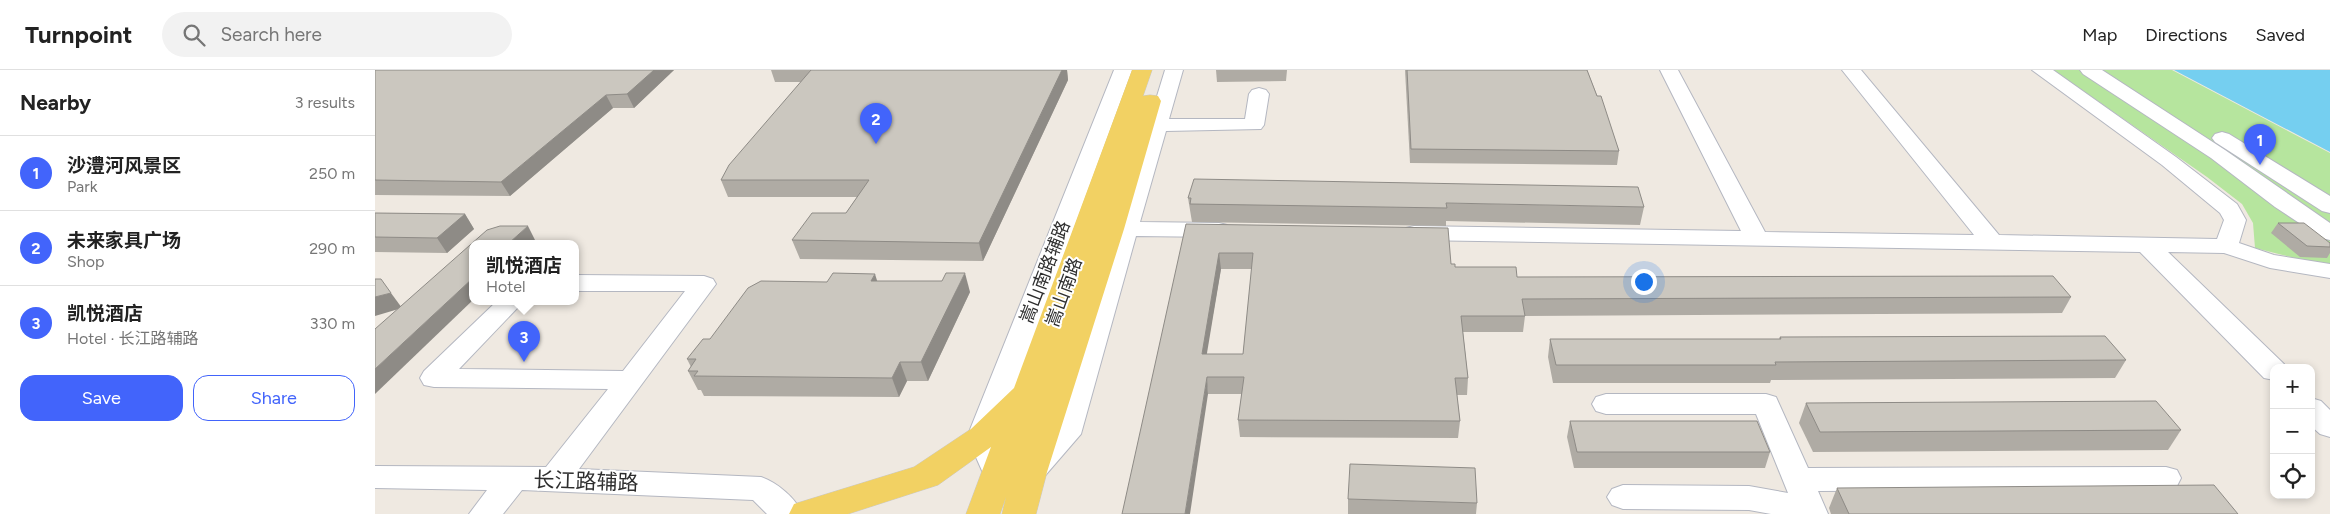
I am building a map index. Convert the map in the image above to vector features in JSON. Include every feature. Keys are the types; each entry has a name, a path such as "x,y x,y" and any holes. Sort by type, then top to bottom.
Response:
{"main road":[{"name":"嵩山南路","path":"1142,70 1142,125"},
{"name":"嵩山南路","path":"1019,514 1030,472 1160,70"},
{"name":"嵩山南路","path":"983,514 1074,266 1109,229"},
{"path":"806,514 926,476 982,436 1028,392"}],"street":[{"name":"嵩山南路辅路","path":"982,436 1123,70"},
{"path":"1174,70 1142,125 1109,229 1238,231"},
{"path":"1669,70 1757,239"},
{"path":"1851,70 1992,242"},
{"path":"2041,70 2169,161 2229,208 2235,220 2226,246"},
{"path":"2089,70 2218,154 2283,202 2330,233"},
{"path":"2114,70 2330,206"},
{"path":"1142,125 1254,125 1259,94"},
{"path":"1398,233 2226,246 2271,261 2330,271"},
{"path":"2146,244 2270,367"},
{"path":"1041,282 1074,266"},
{"path":"554,479 704,284 579,284"},
{"path":"507,305 433,378 631,380"},
{"path":"1606,404 1765,404 1811,512"},
{"path":"2312,409 2330,427"},
{"path":"982,436 998,474"},
{"name":"长江路辅路","path":"375,477 554,479 761,489 787,514"},
{"path":"485,514 514,478"},
{"path":"1799,480 2166,478"},
{"path":"1623,497 1749,498 1811,512"}],"green space":[{"path":"2053,70 2172,70 2330,153 2330,267 2255,248 2253,223 2242,204 2207,177"}],"water":[{"path":"2174,70 2330,70 2330,152"}],"building":[{"path":"375,70 654,70 627,94 606,95 501,182 375,180"},
{"path":"811,70 1062,70 979,243 792,240 812,213 846,213 869,180 721,180 729,165"},
{"path":"1407,70 1587,70 1597,96 1601,96 1619,151 1411,149"},
{"path":"1194,179 1638,187 1644,207 1446,203 1447,208 1190,204 1191,198 1188,198"},
{"path":"375,213 465,214 437,238 375,237"},
{"path":"2278,223 2304,223 2330,243 2330,247 2307,246"},
{"path":"1186,224 1448,228 1451,264 1455,264 1455,267 1516,267 1517,277 2053,276 2071,297 1522,299 1525,316 1461,316 1468,378 1455,378 1460,421 1238,420 1244,377 1207,377 1185,514 1122,514","holes":["1219,253 1253,253 1243,354 1202,354"]},
{"path":"500,226 528,226 512,240 476,240 487,230"},
{"path":"469,246 469,282 375,369 375,329"},
{"path":"833,273 875,274 871,281 942,281 946,273 965,273 921,362 900,362 892,378 694,376 698,371 688,371 696,359 687,359 703,339 710,339 748,288 761,281 827,282"},
{"path":"375,279 381,279 391,293 375,297"},
{"path":"2105,336 2126,360 1775,362 1776,365 1556,365 1550,339 1781,339 1780,337"},
{"path":"2156,401 2181,430 1820,432 1806,403"},
{"path":"1570,421 1757,421 1770,452 1577,452"},
{"path":"1350,464 1475,468 1477,503 1348,499"},
{"path":"2214,485 2238,514 1849,514 1837,488"}],"place":[{"name":"未来家具广场","path":"876,144"},
{"name":"沙澧河风景区","path":"2260,165"},
{"name":"凯悦酒店","path":"524,362"}]}
